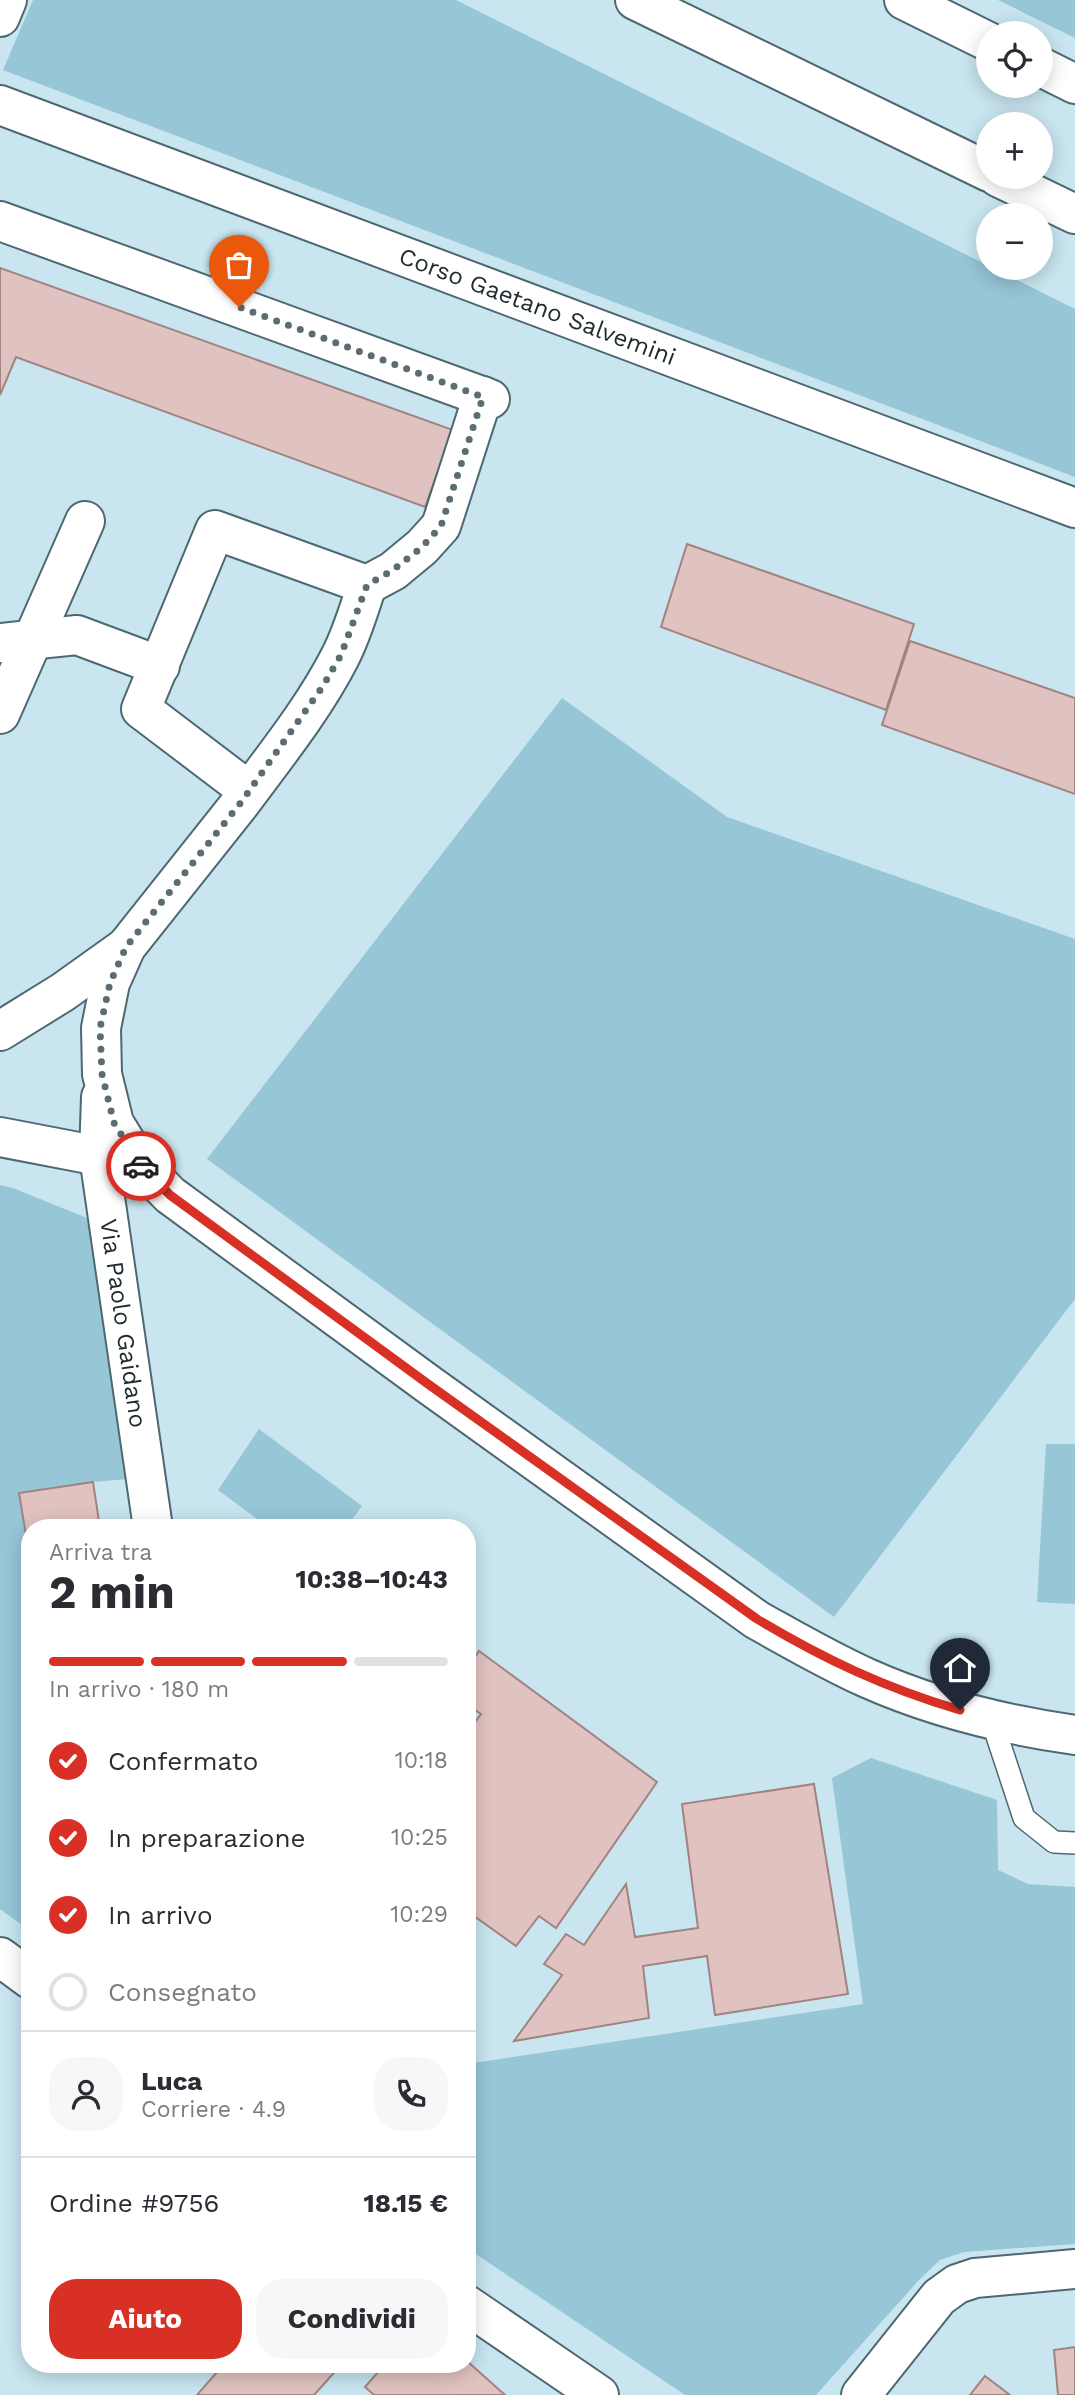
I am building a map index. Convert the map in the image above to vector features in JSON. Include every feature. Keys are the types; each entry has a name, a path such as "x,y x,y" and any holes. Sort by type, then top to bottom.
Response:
{"street":[{"path":"0,17 7,0"},
{"path":"635,0 976,166"},
{"path":"904,0 976,35"},
{"path":"1053,73 1075,84"},
{"name":"Corso Gaetano Salvemini","path":"0,105 1075,508"},
{"path":"1023,189 1075,214"},
{"path":"0,220 487,398 441,526 422,547 393,570 367,585 341,655 293,732 126,947 110,983 100,1028 102,1074 114,1123 138,1162 170,1195 428,1384 757,1619 867,1678 915,1697 991,1718 1075,1735"},
{"path":"0,714 16,641 85,521"},
{"path":"249,791 141,709 215,530 367,585"},
{"path":"16,641 77,635 160,666"},
{"path":"0,1031 63,992 126,947"},
{"name":"Via Paolo Gaidano","path":"102,1074 99,1156 152,1519"},
{"path":"0,1137 99,1156 150,1177"},
{"path":"0,1957 21,1972"},
{"path":"861,2395 939,2297 957,2284 975,2278 1075,2269"},
{"path":"476,2311 599,2395"}],"lane":[{"path":"991,1718 1024,1818 1054,1842 1075,1843"}],"shaded area":[{"path":"33,0 456,0 976,260 976,280 1017,280 1075,309 1075,477 3,70"},
{"path":"998,0 1075,0 1075,38 1053,27 1053,21 1041,21"},
{"path":"562,698 727,817 1075,939 1075,1299 834,1617 207,1159"},
{"path":"0,1185 87,1218 128,1479 19,1493 23,1519 21,1519 21,1924 0,1909"},
{"path":"259,1429 362,1506 353,1519 257,1519 218,1490"},
{"path":"1046,1444 1075,1444 1075,1604 1037,1602"},
{"path":"871,1758 997,1800 998,1870 1028,1884 1075,1887 1075,2244 964,2252 940,2260 816,2395 685,2395 476,2254 476,2063 863,2004 832,1778"}],"building":[{"path":"0,268 453,430 425,507 16,357 0,395"},
{"path":"687,544 914,624 886,710 661,627"},
{"path":"910,641 1075,698 1075,794 882,725"},
{"path":"93,1482 99,1519 23,1519 19,1493"},
{"path":"479,1651 657,1782 556,1928 539,1916 516,1946 476,1917 476,1721 481,1714 476,1711 476,1655"},
{"path":"814,1784 848,1994 715,2015 707,1956 643,1966 649,2018 514,2041 562,1975 544,1964 566,1934 584,1945 626,1884 635,1937 698,1928 682,1804"},
{"path":"1075,2347 1075,2395 1058,2395 1054,2350"},
{"path":"476,2369 505,2395 374,2395 365,2387 377,2373 476,2373"},
{"path":"216,2373 334,2373 314,2395 197,2395"},
{"path":"985,2376 1010,2395 970,2395"}],"way so far":[{"path":"141,1166 114,1123 102,1074 100,1028 110,983 126,947 293,732 341,655 367,585 393,570 422,547 441,526 483,397 239,307"}],"route":[{"path":"141,1166 170,1195 700,1581 757,1619 867,1678 915,1697 960,1710"}]}
